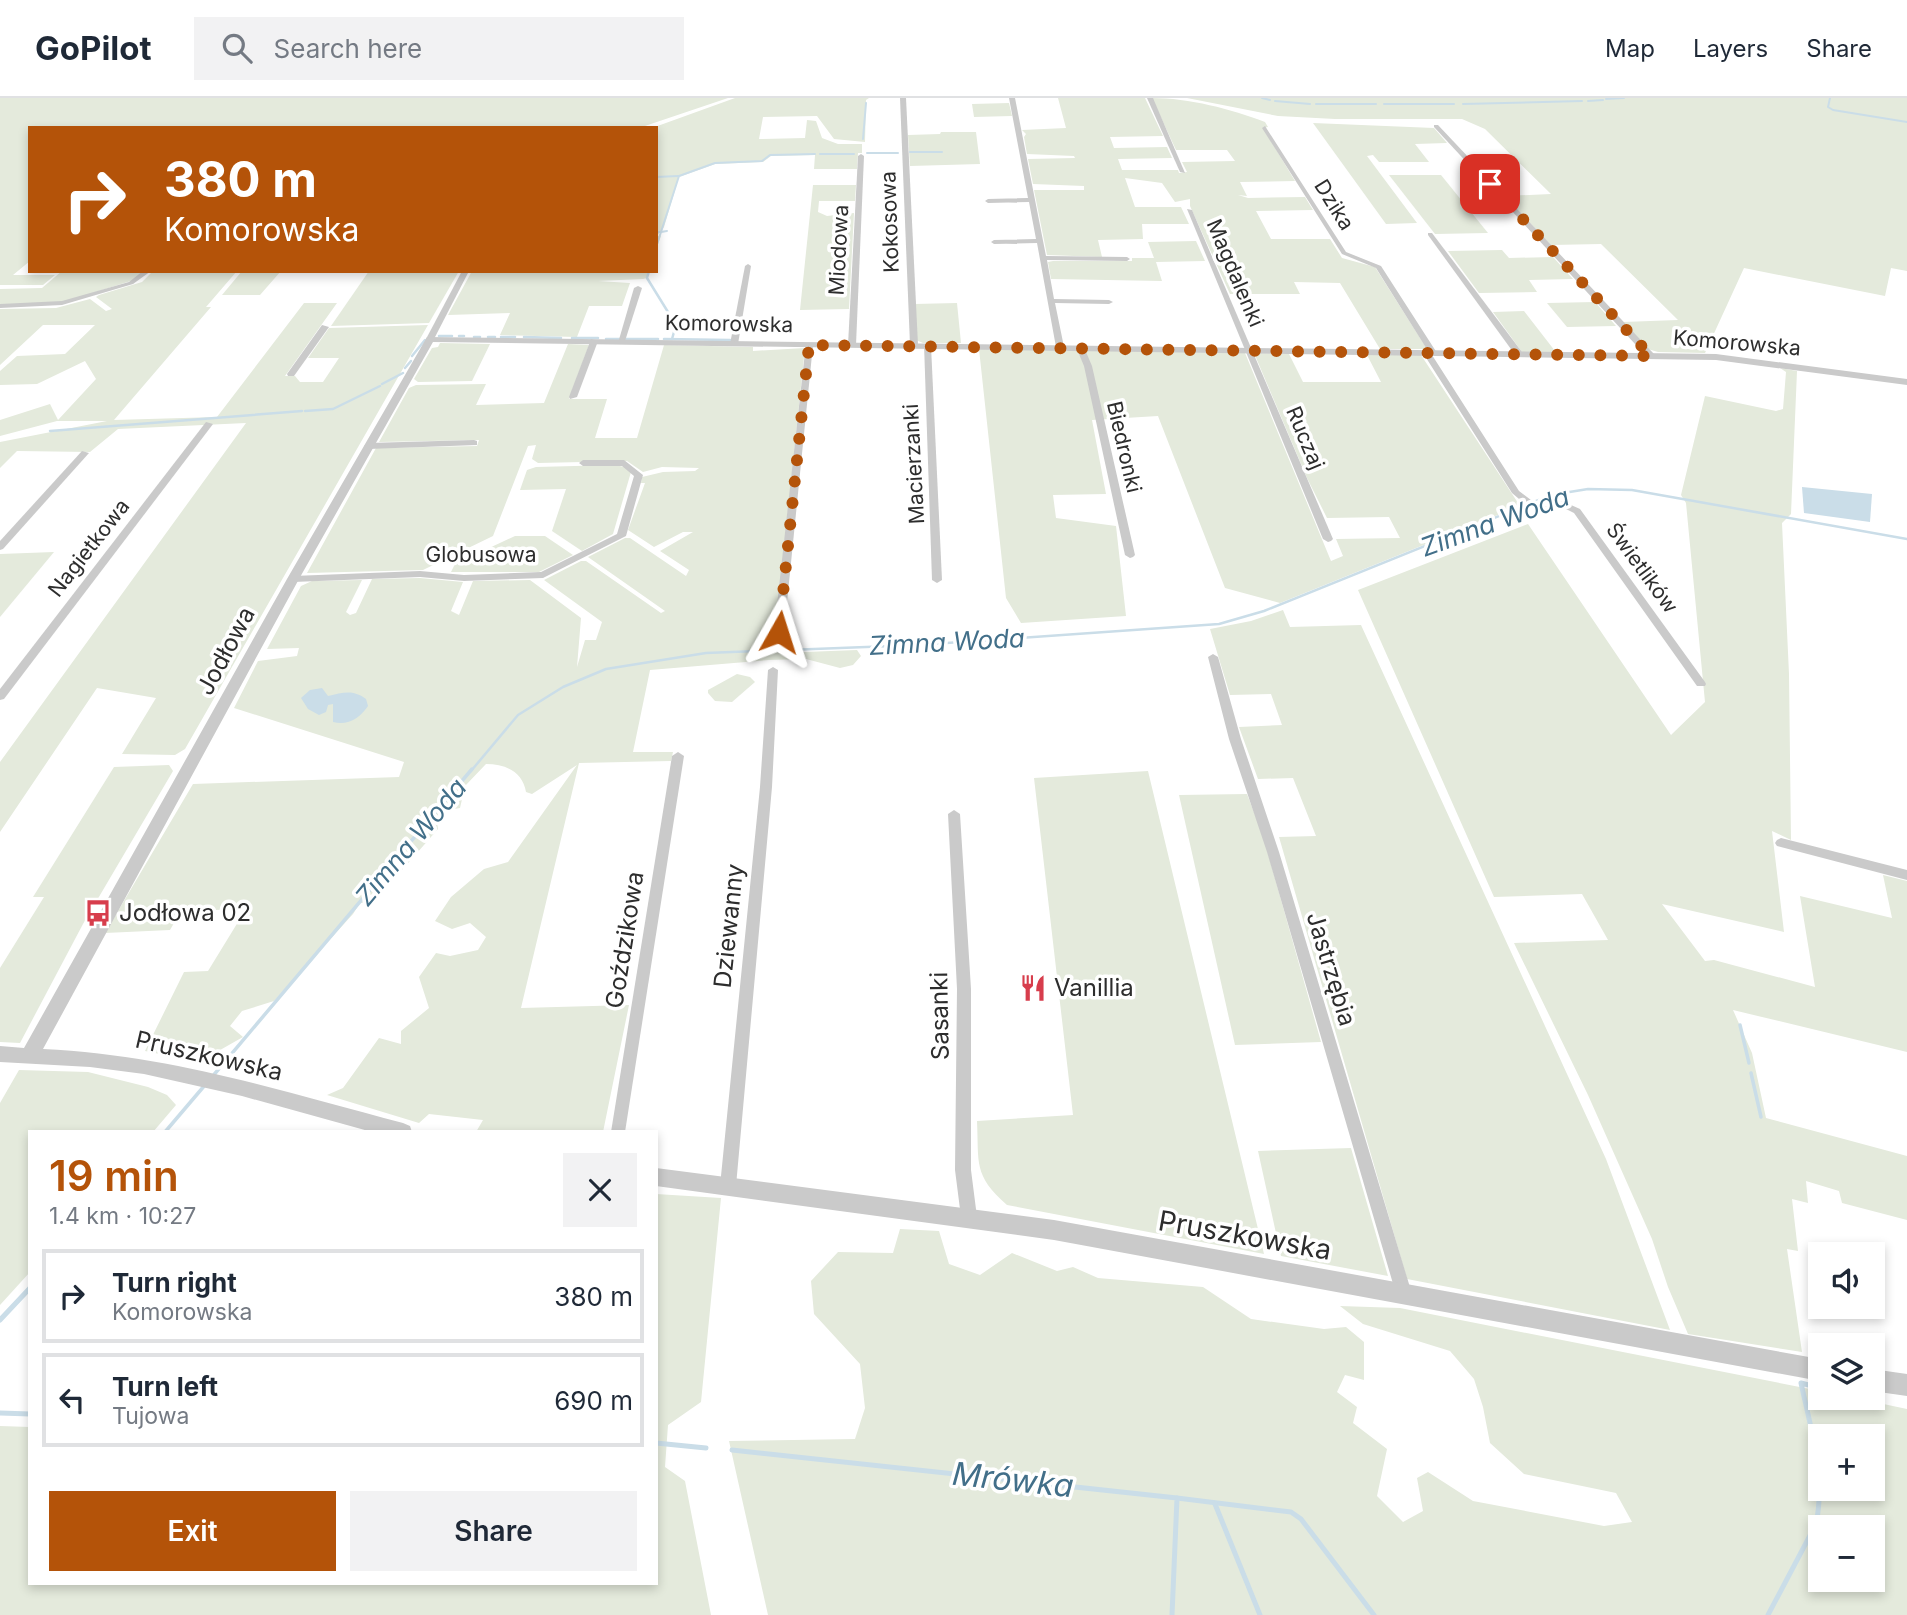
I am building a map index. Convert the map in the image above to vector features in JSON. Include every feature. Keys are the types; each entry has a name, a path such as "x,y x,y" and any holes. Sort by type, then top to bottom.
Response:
{"street":[{"name":"Kokosowa","path":"903,98 914,345"},
{"path":"1012,98 1060,347"},
{"path":"1150,98 1183,172"},
{"path":"1436,126 1651,356"},
{"name":"Dzika","path":"1265,128 1344,253 1379,267 1430,353"},
{"name":"Miodowa","path":"852,345 861,156"},
{"path":"988,201 1032,200"},
{"name":"Magdalenki","path":"1189,210 1249,350"},
{"path":"1430,234 1469,282 1470,289 1519,354"},
{"path":"994,242 1040,241"},
{"path":"1043,258 1127,259"},
{"path":"734,344 748,266"},
{"path":"0,306 62,303 131,283 145,273"},
{"name":"Jodłowa","path":"29,1056 465,273"},
{"path":"621,341 638,288"},
{"path":"1051,301 1109,302"},
{"path":"291,374 325,327"},
{"name":"Komorowska","path":"430,339 1718,357 1907,382"},
{"path":"573,397 594,341"},
{"path":"779,632 809,345"},
{"name":"Macierzanki","path":"927,346 937,580"},
{"name":"Biedronki","path":"1080,347 1088,366 1130,555"},
{"name":"Ruczaj","path":"1249,350 1328,539"},
{"name":"Świetlików","path":"1430,353 1516,493 1532,504 1549,510 1562,504 1577,510 1701,684"},
{"name":"Nagietkowa","path":"0,696 209,424"},
{"path":"368,446 474,443"},
{"path":"0,547 85,453"},
{"name":"Globusowa","path":"293,579 543,575 621,536 639,475 624,463 583,463"},
{"name":"Jastrzębia","path":"1213,657 1235,739 1269,840 1404,1294"},
{"name":"Dziewanny","path":"728,1186 766,787 773,670"},
{"name":"Goździkowa","path":"618,1130 678,755"},
{"name":"Sasanki","path":"954,814 964,989 963,1170 969,1217"},
{"path":"1781,843 1907,875"},
{"name":"Pruszkowska","path":"0,1054 104,1060 208,1080 396,1130"},
{"name":"Pruszkowska","path":"658,1177 1054,1230 1808,1368"},
{"path":"1885,1382 1907,1385"}],"shaded area":[{"path":"0,98 728,98 645,126 28,126 28,263 13,275 55,275 43,285 0,285"},
{"path":"735,98 869,98 866,100 865,142 834,139 817,116 763,117 759,139 805,138 807,120 816,121 822,138 838,144 862,144 862,153 858,153 857,169 814,169 815,155 771,156 763,162 715,164 679,177 664,227 658,235 658,126"},
{"path":"1058,98 1145,98 1163,136 1110,137 1114,148 1167,147 1172,158 1118,159 1122,170 1178,170 1179,173 1187,172 1182,162 1235,161 1227,150 1176,150 1152,98 1210,105 1265,122 1268,127 1263,128 1295,181 1240,182 1247,196 1238,195 1248,198 1305,197 1313,210 1256,211 1271,239 1330,239 1342,258 1375,267 1427,349 1380,349 1340,283 1294,282 1300,294 1230,294 1190,206 1190,199 1175,202 1162,183 1125,178 1135,207 1181,207 1189,224 1142,224 1143,239 1098,240 1102,257 1047,255 1034,190 1084,190 1084,186 1033,184 1028,159 1075,158 1027,154 1024,137 1026,134 1022,130 1066,128"},
{"path":"1187,98 1907,98 1907,271 1891,268 1885,296 1744,268 1705,353 1658,352 1648,349 1623,322 1678,320 1601,244 1551,245 1505,196 1551,194 1485,129 1462,119 1278,116"},
{"path":"1009,103 1012,116 974,117 972,104"},
{"path":"1313,123 1434,128 1447,143 1415,144 1429,162 1379,162 1373,155 1367,156 1417,223 1386,224"},
{"path":"976,132 980,164 910,166 908,135"},
{"path":"1389,175 1441,175 1488,233 1435,234"},
{"path":"813,185 856,185 855,201 819,201 818,212 827,216 854,213 849,309 800,310"},
{"path":"1196,241 1205,261 1156,262 1162,281 1051,279 1048,262 1132,261 1132,258 1154,258 1148,242"},
{"path":"1502,250 1509,258 1553,257 1573,279 1529,280 1537,292 1479,293 1448,251"},
{"path":"60,273 141,273 134,280 57,304 0,304 0,289 42,288"},
{"path":"151,273 235,273 206,307 211,307 114,420 217,417 304,303 337,303 285,376 295,376 300,382 323,382 339,358 308,358 329,328 428,325 185,749 175,755 122,754 156,698 97,688 0,832 0,762 246,423 118,429 90,452 17,451 0,468 0,442 107,421 57,421 0,436 0,420 50,404 58,420 96,379 85,361 37,384 0,385 0,371 17,356 65,354 95,325 43,325 0,365 0,309 56,308 90,299 106,311 112,309 96,297 142,282"},
{"path":"240,273 279,273 260,295 222,295"},
{"path":"368,273 458,273 429,323 331,326"},
{"path":"471,273 649,273 643,279 598,281 630,283 622,306 589,306 577,337 500,335 510,313 448,315"},
{"path":"1595,302 1616,326 1567,327 1547,303"},
{"path":"957,303 961,343 923,343 916,340 914,304"},
{"path":"1524,311 1556,352 1522,352 1493,312"},
{"path":"440,343 490,344 472,381 418,382 414,379 432,348 438,347"},
{"path":"568,344 589,345 569,399 607,399 595,438 637,438 664,345 753,347 753,351 805,348 774,645 779,653 857,650 861,656 853,665 840,668 806,659 650,670 633,752 673,752 671,761 579,763 521,1008 629,1005 603,1130 477,1130 483,1120 429,1114 419,1123 327,1095 343,1088 379,1038 401,1044 401,1031 429,1008 419,977 436,953 450,956 478,950 486,937 470,923 452,929 435,921 451,897 484,869 508,862 577,765 532,794 526,792 521,779 512,770 486,764 465,786 460,808 449,810 437,821 438,829 374,902 360,903 274,1001 242,1011 230,1026 243,1037 199,1062 145,1051 184,972 208,971 246,909 181,911 170,930 105,933 193,784 399,777 404,762 234,708 258,661 297,656 299,648 267,649 301,586 312,581 362,580 346,612 350,615 356,613 372,579 420,578 463,582 451,611 459,615 473,581 530,580 581,618 577,667 585,640 596,640 602,622 544,580 586,561 661,613 665,611 588,557 630,538 686,576 689,570 660,551 693,532 683,532 654,547 628,530 645,483 641,483 642,477 663,472 695,471 699,468 662,467 643,472 627,461 538,463 532,459 536,445 528,446 493,536 423,570 307,573 376,448 477,446 479,440 379,442 409,388 416,385 486,384 476,405 544,403"},
{"path":"979,349 1245,353 1331,561 1343,556 1336,539 1400,538 1389,517 1327,518 1307,478 1254,353 1289,354 1303,382 1381,382 1367,355 1421,355 1520,506 1280,603 1225,588 1158,416 1092,420 1106,494 1053,495 1056,518 1116,526 1126,616 1021,623 1006,598"},
{"path":"1780,368 1797,371 1791,514 1782,523 1789,674 1791,840 1772,831 1784,932 1662,904 1705,961 1714,960 1815,987 1800,896 1892,918 1883,875 1907,881 1907,1052 1733,1010 1752,1053 1766,1118 1907,1156 1907,1220 1842,1203 1839,1191 1806,1181 1808,1203 1792,1199 1798,1251 1787,1249 1802,1352 1688,1334 1652,1239 1588,1095 1514,943 1608,940 1582,894 1494,897 1358,590 1528,524 1671,735 1705,702 1686,503 1681,495 1705,396 1776,411 1783,409 1786,372"},
{"path":"536,467 625,467 631,472 613,534 582,551 552,531 566,489 520,490 527,470"},
{"path":"515,536 545,536 573,555 539,572 451,572 455,564"},
{"path":"54,552 0,617 0,554"},
{"path":"1283,610 1290,627 1361,625 1606,1159 1670,1330 1407,1279 1279,837 1316,836 1293,778 1258,779 1239,727 1282,725 1271,694 1230,695 1210,629 1251,621"},
{"path":"737,674 750,677 755,682 732,702 715,701 708,690"},
{"path":"169,765 173,771 83,924 20,1043 0,1042 0,968 44,897 33,897 114,767"},
{"path":"1148,771 1264,1254 1007,1205 988,1185 980,1168 977,1121 1073,1115 1034,778"},
{"path":"1247,794 1263,836 1321,1042 1235,1045 1179,795"},
{"path":"19,1070 88,1072 148,1087 167,1095 176,1105 155,1130 28,1130 28,1274 0,1305 0,1103"},
{"path":"1351,1148 1388,1276 1281,1256 1258,1151"},
{"path":"658,1194 721,1198 701,1402 668,1425 665,1467 685,1481 711,1615 0,1615 0,1426 28,1427 28,1585 658,1585"},
{"path":"900,1229 939,1231 949,1264 980,1275 1012,1253 1057,1271 1073,1267 1098,1278 1203,1287 1251,1319 1324,1329 1346,1327 1364,1342 1364,1380 1345,1375 1337,1392 1357,1407 1353,1423 1387,1449 1377,1496 1403,1522 1423,1511 1417,1478 1428,1472 1473,1501 1604,1526 1632,1522 1616,1493 1524,1474 1490,1443 1474,1379 1450,1351 1363,1324 1340,1306 1400,1308 1808,1389 1808,1410 1885,1410 1885,1404 1907,1409 1907,1615 768,1615 729,1441 855,1439 865,1408 860,1364 814,1314 811,1281 838,1252 893,1253"}],"water":[{"path":"1802,487 1872,494 1870,522 1804,513"},
{"path":"322,688 328,696 356,694 366,699 368,706 353,720 333,722 333,704 328,705 326,712 319,715 308,709 301,698 310,690"}],"waterway":[{"path":"1262,98 1270,100"},
{"path":"1606,99 1624,98"},
{"path":"1830,98 1828,107 1833,110 1907,122"},
{"path":"1588,101 1603,100"},
{"path":"1275,101 1310,104"},
{"path":"1463,104 1582,101"},
{"path":"863,139 866,103"},
{"path":"1316,104 1376,104"},
{"path":"1384,104 1454,104"},
{"path":"910,152 942,152"},
{"path":"867,153 898,153"},
{"path":"661,232 679,176 715,163 762,161 770,155 815,154"},
{"path":"820,154 854,154"},
{"path":"658,177 678,176"},
{"path":"661,232 667,231"},
{"path":"658,241 661,232"},
{"path":"648,273 647,278 676,325 672,339"},
{"path":"439,336 452,336"},
{"path":"459,336 464,336"},
{"path":"474,337 480,337"},
{"path":"488,337 495,337"},
{"path":"501,337 515,337"},
{"path":"524,337 561,338"},
{"path":"572,338 598,338"},
{"path":"606,339 620,339"},
{"path":"626,339 658,339"},
{"path":"664,339 730,340"},
{"path":"412,356 425,340"},
{"path":"405,368 411,361"},
{"path":"382,384 403,373"},
{"path":"305,411 333,409 380,386"},
{"path":"50,431 302,411"},
{"name":"Zimna Woda","path":"471,771 518,715 563,687 606,669 706,653 918,645 1219,624 1264,611 1551,495 1588,489 1632,490 1907,539"},
{"name":"Zimna Woda","path":"212,1077 472,769"},
{"path":"1740,1025 1749,1063"},
{"path":"1751,1073 1761,1117"},
{"name":"Zimna Woda","path":"167,1130 205,1085"},
{"name":"Zimna Woda","path":"0,1320 28,1290"},
{"path":"1768,1615 1816,1524 1819,1506 1818,1471 1801,1383 1808,1385"},
{"name":"Mrówka","path":"0,1413 28,1414"},
{"name":"Mrówka","path":"658,1443 706,1448"},
{"name":"Mrówka","path":"732,1450 1177,1498"},
{"name":"Mrówka","path":"1172,1615 1177,1498"},
{"path":"1177,1498 1291,1512 1301,1519 1374,1615"},
{"path":"1215,1504 1260,1615"}],"place":[{"name":"Jodłowa 02","path":"98,913"},
{"name":"Vanillia","path":"1033,988"}],"route":[{"path":"779,632 809,345 1651,356 1490,184"}]}
